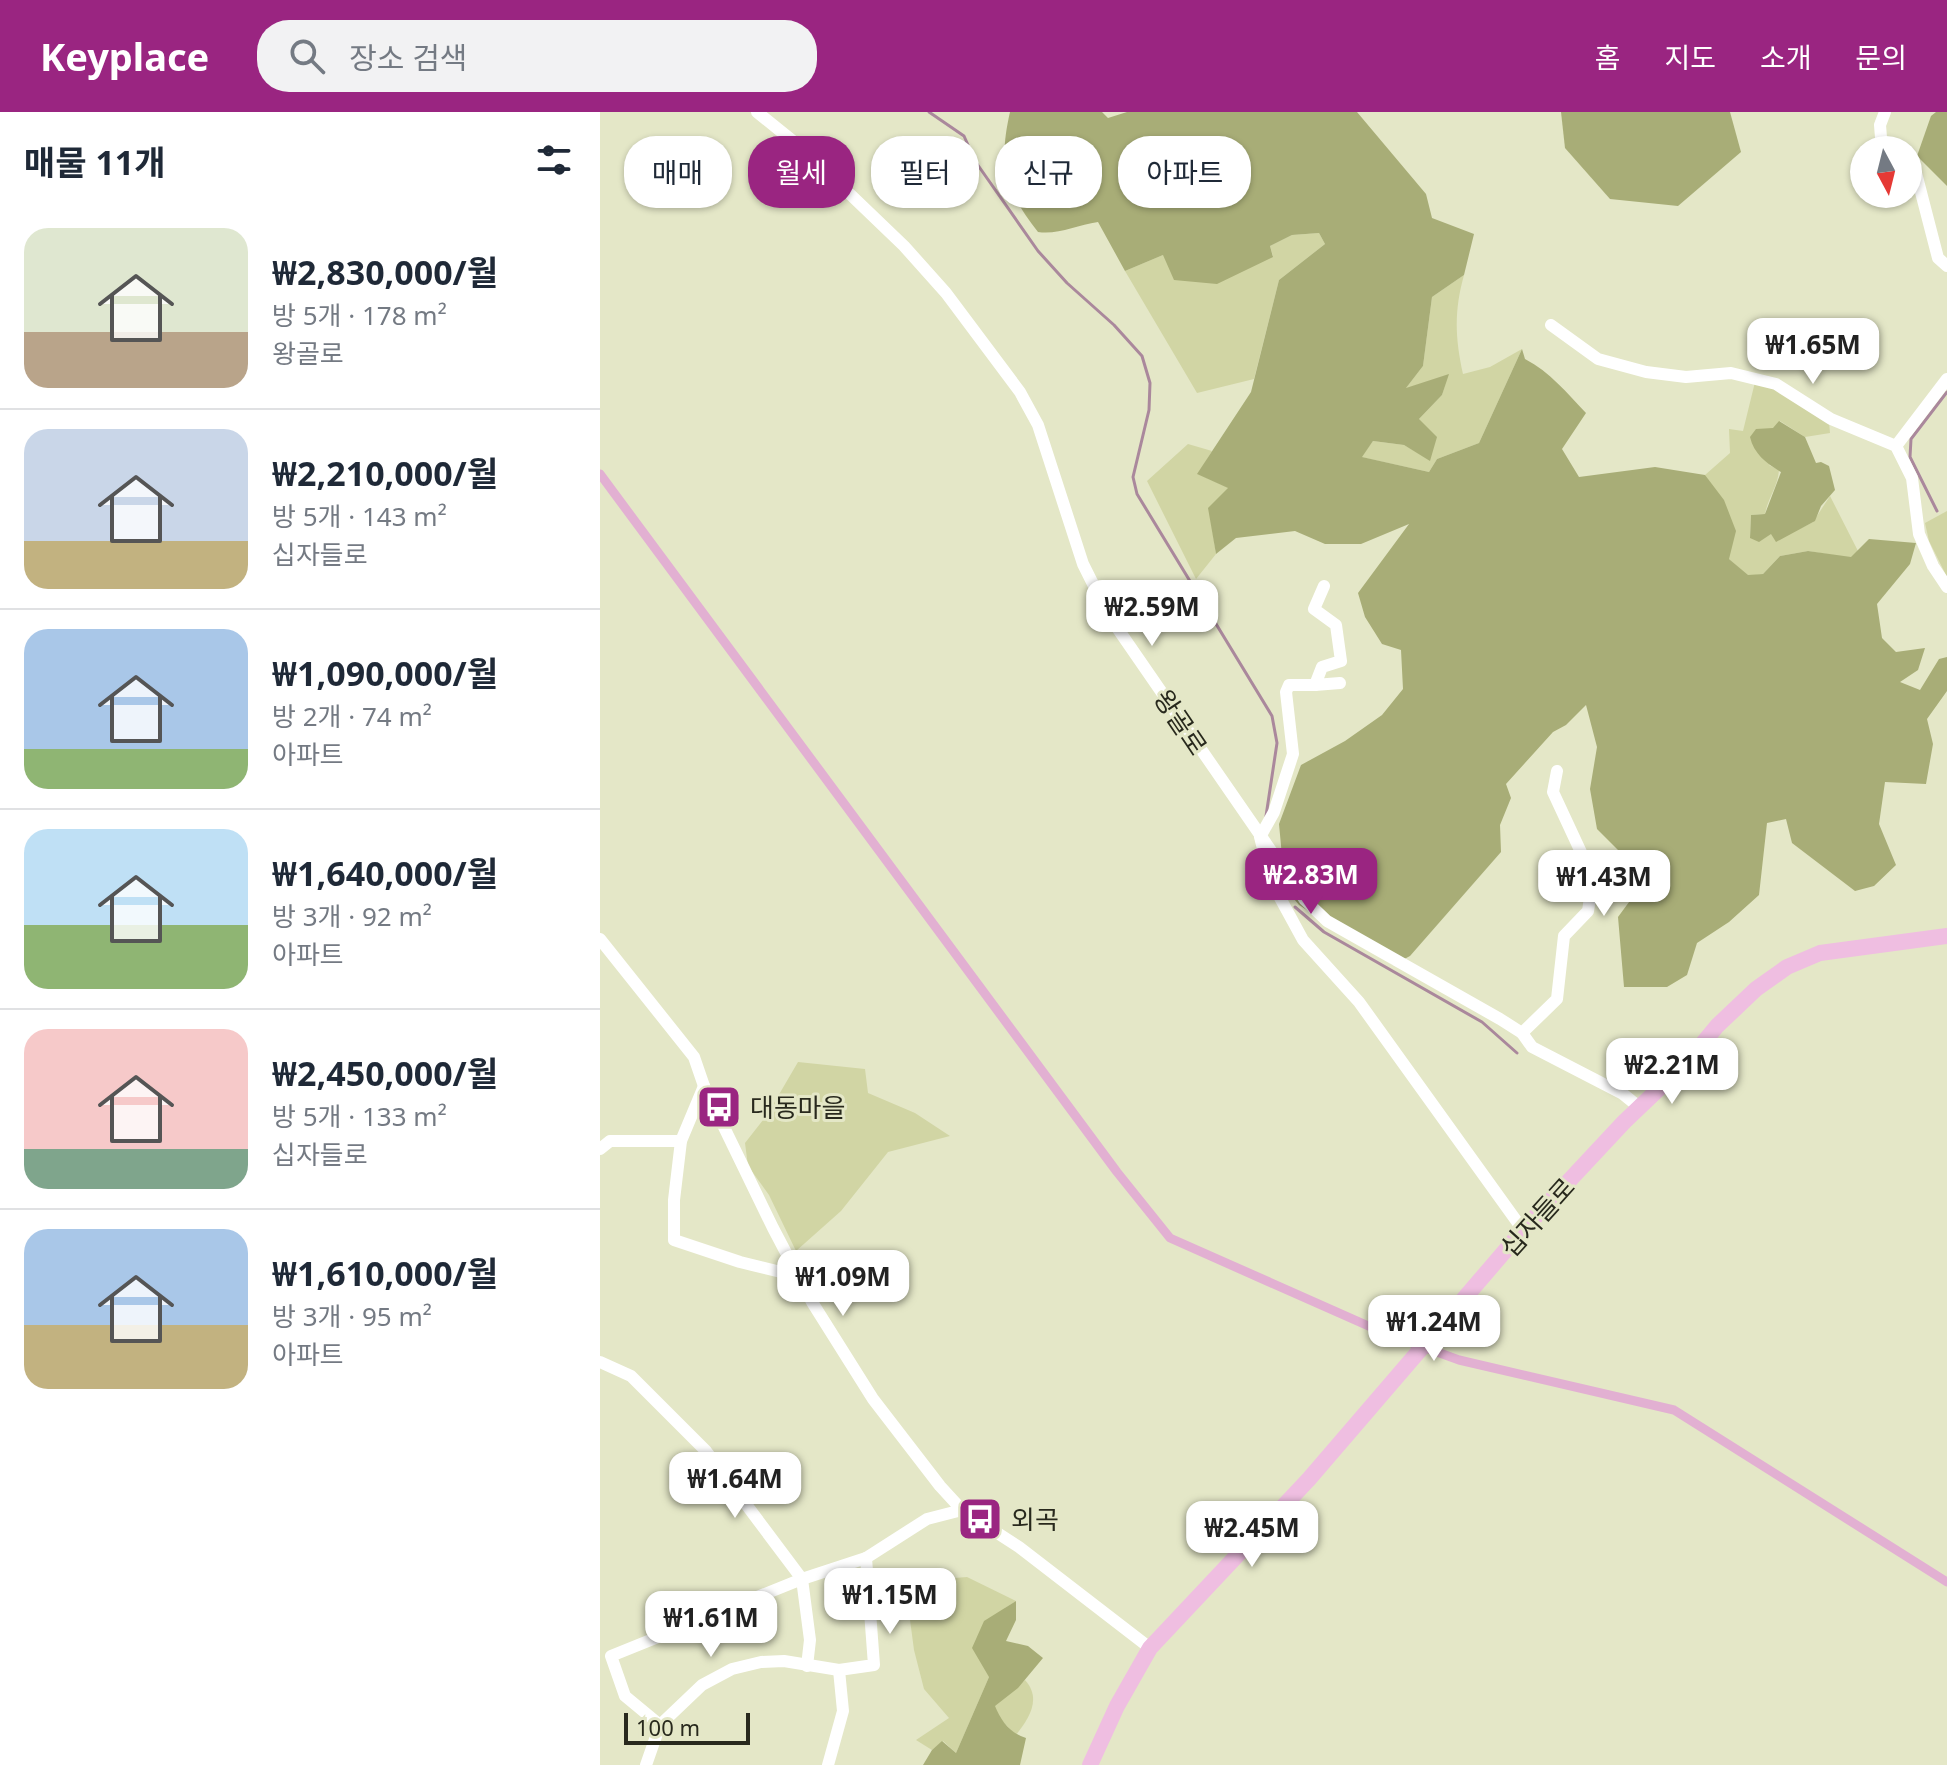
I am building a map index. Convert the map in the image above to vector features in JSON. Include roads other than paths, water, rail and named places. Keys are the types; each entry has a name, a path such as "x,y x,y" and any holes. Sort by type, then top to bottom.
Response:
{"main road":[{"name":"십자들로","path":"1090,1765 1117,1706 1150,1648 1309,1479 1523,1230 1717,1026 1756,989 1787,967 1820,953 1947,936"}],"street":[{"name":"왕골로","path":"757,112 804,150 904,246 946,293 1020,392 1038,425 1083,564 1109,616 1305,900 1327,921 1522,1033 1532,1047 1623,1094 1639,1107"},
{"path":"1881,136 1880,125 1885,112"},
{"path":"1922,196 1938,258 1947,266"},
{"path":"1551,325 1598,359 1646,372 1686,377 1731,373 1776,384 1831,419 1896,446 1912,478 1919,534 1933,566 1947,587"},
{"path":"1896,446 1947,379"},
{"path":"1315,685 1322,667 1341,661 1336,625 1314,609 1324,586"},
{"path":"1340,683 1289,685 1286,692 1293,754 1274,812 1260,837 1272,883 1303,940 1359,1002 1523,1230"},
{"path":"1522,1033 1557,999 1564,936 1588,911 1593,878 1553,792 1557,771"},
{"path":"600,939 694,1057 704,1086 797,1276 873,1399 940,1486 962,1510 1019,1547 1150,1648"},
{"path":"704,1086 681,1141 674,1200 674,1240 740,1262 797,1276"},
{"path":"600,1149 610,1141 681,1141"},
{"path":"600,1362 631,1376 706,1451 802,1579 810,1640 807,1666"},
{"path":"660,1725 625,1696 611,1656 802,1579 866,1558 927,1519 962,1510"},
{"path":"646,1765 660,1725 702,1685 732,1669 761,1662 784,1661 839,1670 874,1665 866,1558"},
{"path":"828,1765 843,1711 839,1670"}],"waterway":[{"path":"929,112 964,136 975,161 1038,251 1142,356 1150,383 1149,410 1133,477 1137,494 1272,716 1277,743 1266,816"},
{"path":"1937,511 1910,457 1911,439 1947,392"},
{"path":"600,474 1117,1172 1170,1238 1382,1332 1459,1360 1674,1410 1947,1582"},
{"path":"1295,907 1324,932 1482,1022 1517,1053"}],"place":[{"name":"대동마을","path":"719,1107"},
{"name":"외곡","path":"980,1519"}]}
